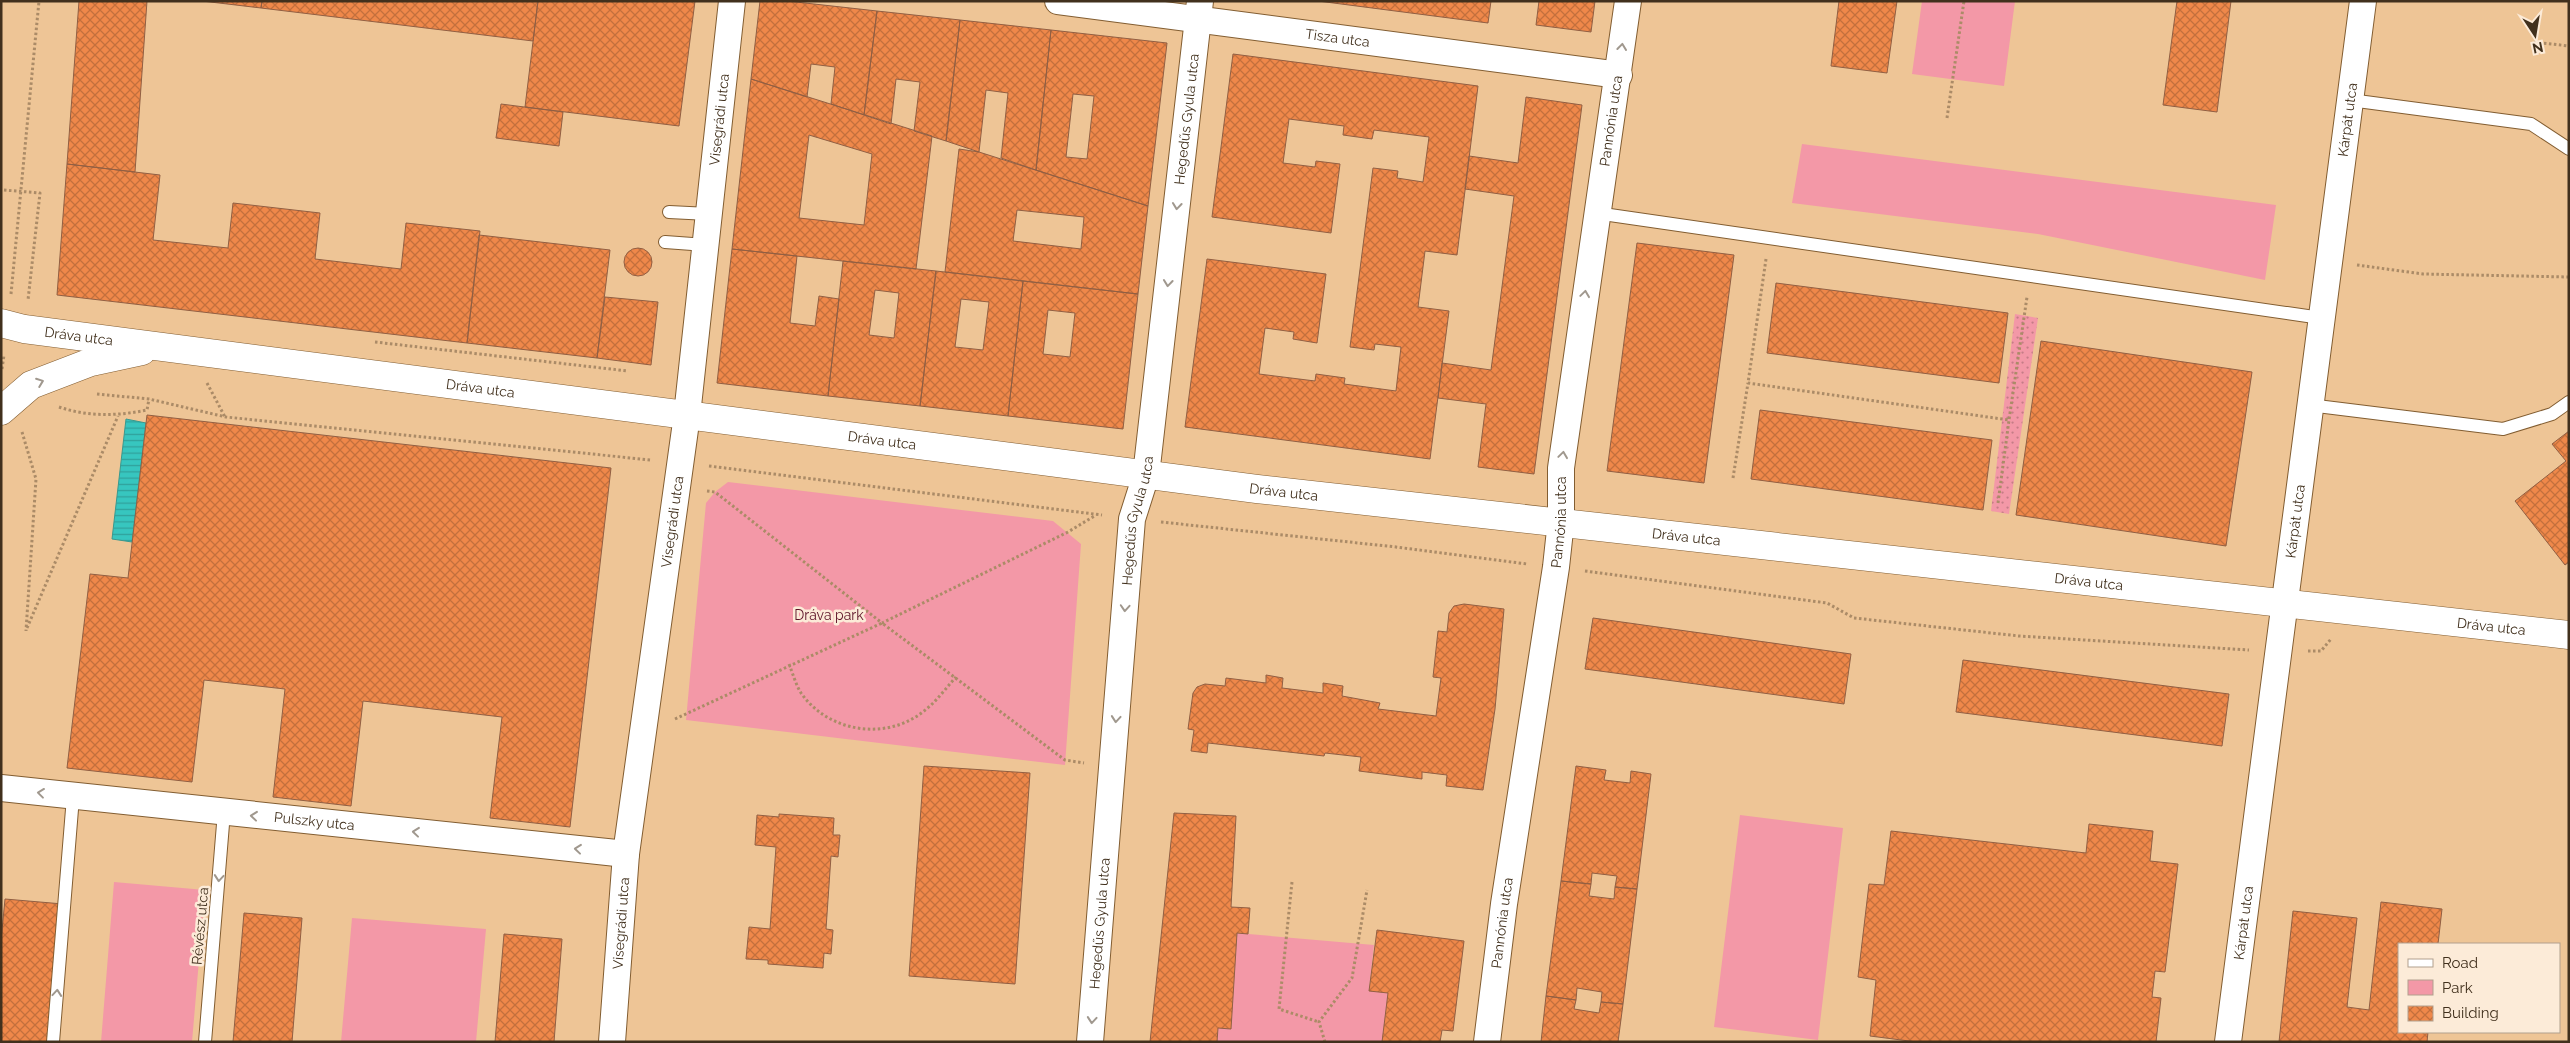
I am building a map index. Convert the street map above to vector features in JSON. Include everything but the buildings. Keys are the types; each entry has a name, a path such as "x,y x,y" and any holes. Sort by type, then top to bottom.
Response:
{"main road":[{"name":"Dráva utca","path":"1,323 24,329 1267,490 1561,521 2219,597 2284,602 2569,635"},
{"path":"1,411 31,385 91,362 161,346"}],"street":[{"name":"Visegrádi utca","path":"612,1042 626,854 687,415 732,1"},
{"name":"Tisza utca","path":"1058,1 1199,10 1618,75"},
{"name":"Pannónia utca","path":"1487,1042 1507,885 1556,568 1561,521 1561,468 1596,213 1628,1"},
{"name":"Kárpát utca","path":"2228,1042 2309,405 2363,1"},
{"name":"Hegedűs Gyula utca","path":"1090,1042 1132,518 1146,475 1199,10"},
{"name":"Pulszky utca","path":"1,788 626,854"}],"lane":[{"path":"2350,100 2531,124 2569,149"},
{"path":"669,212 709,214"},
{"path":"1596,213 2321,318"},
{"path":"665,242 706,245"},
{"path":"2309,405 2503,429 2552,414 2569,402"},
{"path":"53,1042 73,797"},
{"name":"Révész utca","path":"205,1042 224,812"}],"path":[{"path":"17,245 39,1"},
{"path":"1948,118 1964,1"},
{"path":"2534,42 2569,46"},
{"path":"4,190 40,193 27,301"},
{"path":"1733,478 1769,239"},
{"path":"2329,262 2423,274 2569,278"},
{"path":"1998,502 2030,276"},
{"path":"1748,383 2009,420"},
{"path":"89,393 149,399 226,418 679,475 1132,518 1396,547 1827,603 1854,618 2019,636 2321,652"},
{"path":"54,405 72,411 118,416 147,410 149,399"},
{"path":"36,479 26,631 118,416"},
{"path":"679,475 715,492 882,623 1065,760 1112,768"},
{"path":"643,732 882,623 1068,532 1097,515"},
{"path":"789,664 800,692 820,712 842,724 871,730 886,729 903,724 924,711 956,677"},
{"path":"1292,882 1279,1009 1319,1022"},
{"path":"1319,1022 1352,978 1367,890"},
{"path":"1319,1022 1325,1042"}],"green space":[{"path":"1922,1 2015,1 2004,86 1912,74"},
{"path":"1802,144 2276,205 2265,280 2038,234 1792,203"},
{"path":"2015,314 2038,318 2009,514 1991,511"},
{"name":"Dráva park","path":"728,482 1053,521 1081,544 1065,765 686,720 706,503 715,492"},
{"path":"1740,815 1843,828 1818,1040 1714,1027"},
{"path":"114,882 205,890 192,1042 101,1042"},
{"path":"352,918 486,929 476,1042 341,1042"},
{"path":"1237,933 1374,945 1369,990 1388,993 1382,1042 1217,1042 1218,1028 1231,1028"}],"water":[{"path":"126,419 146,423 132,542 112,539"}]}
